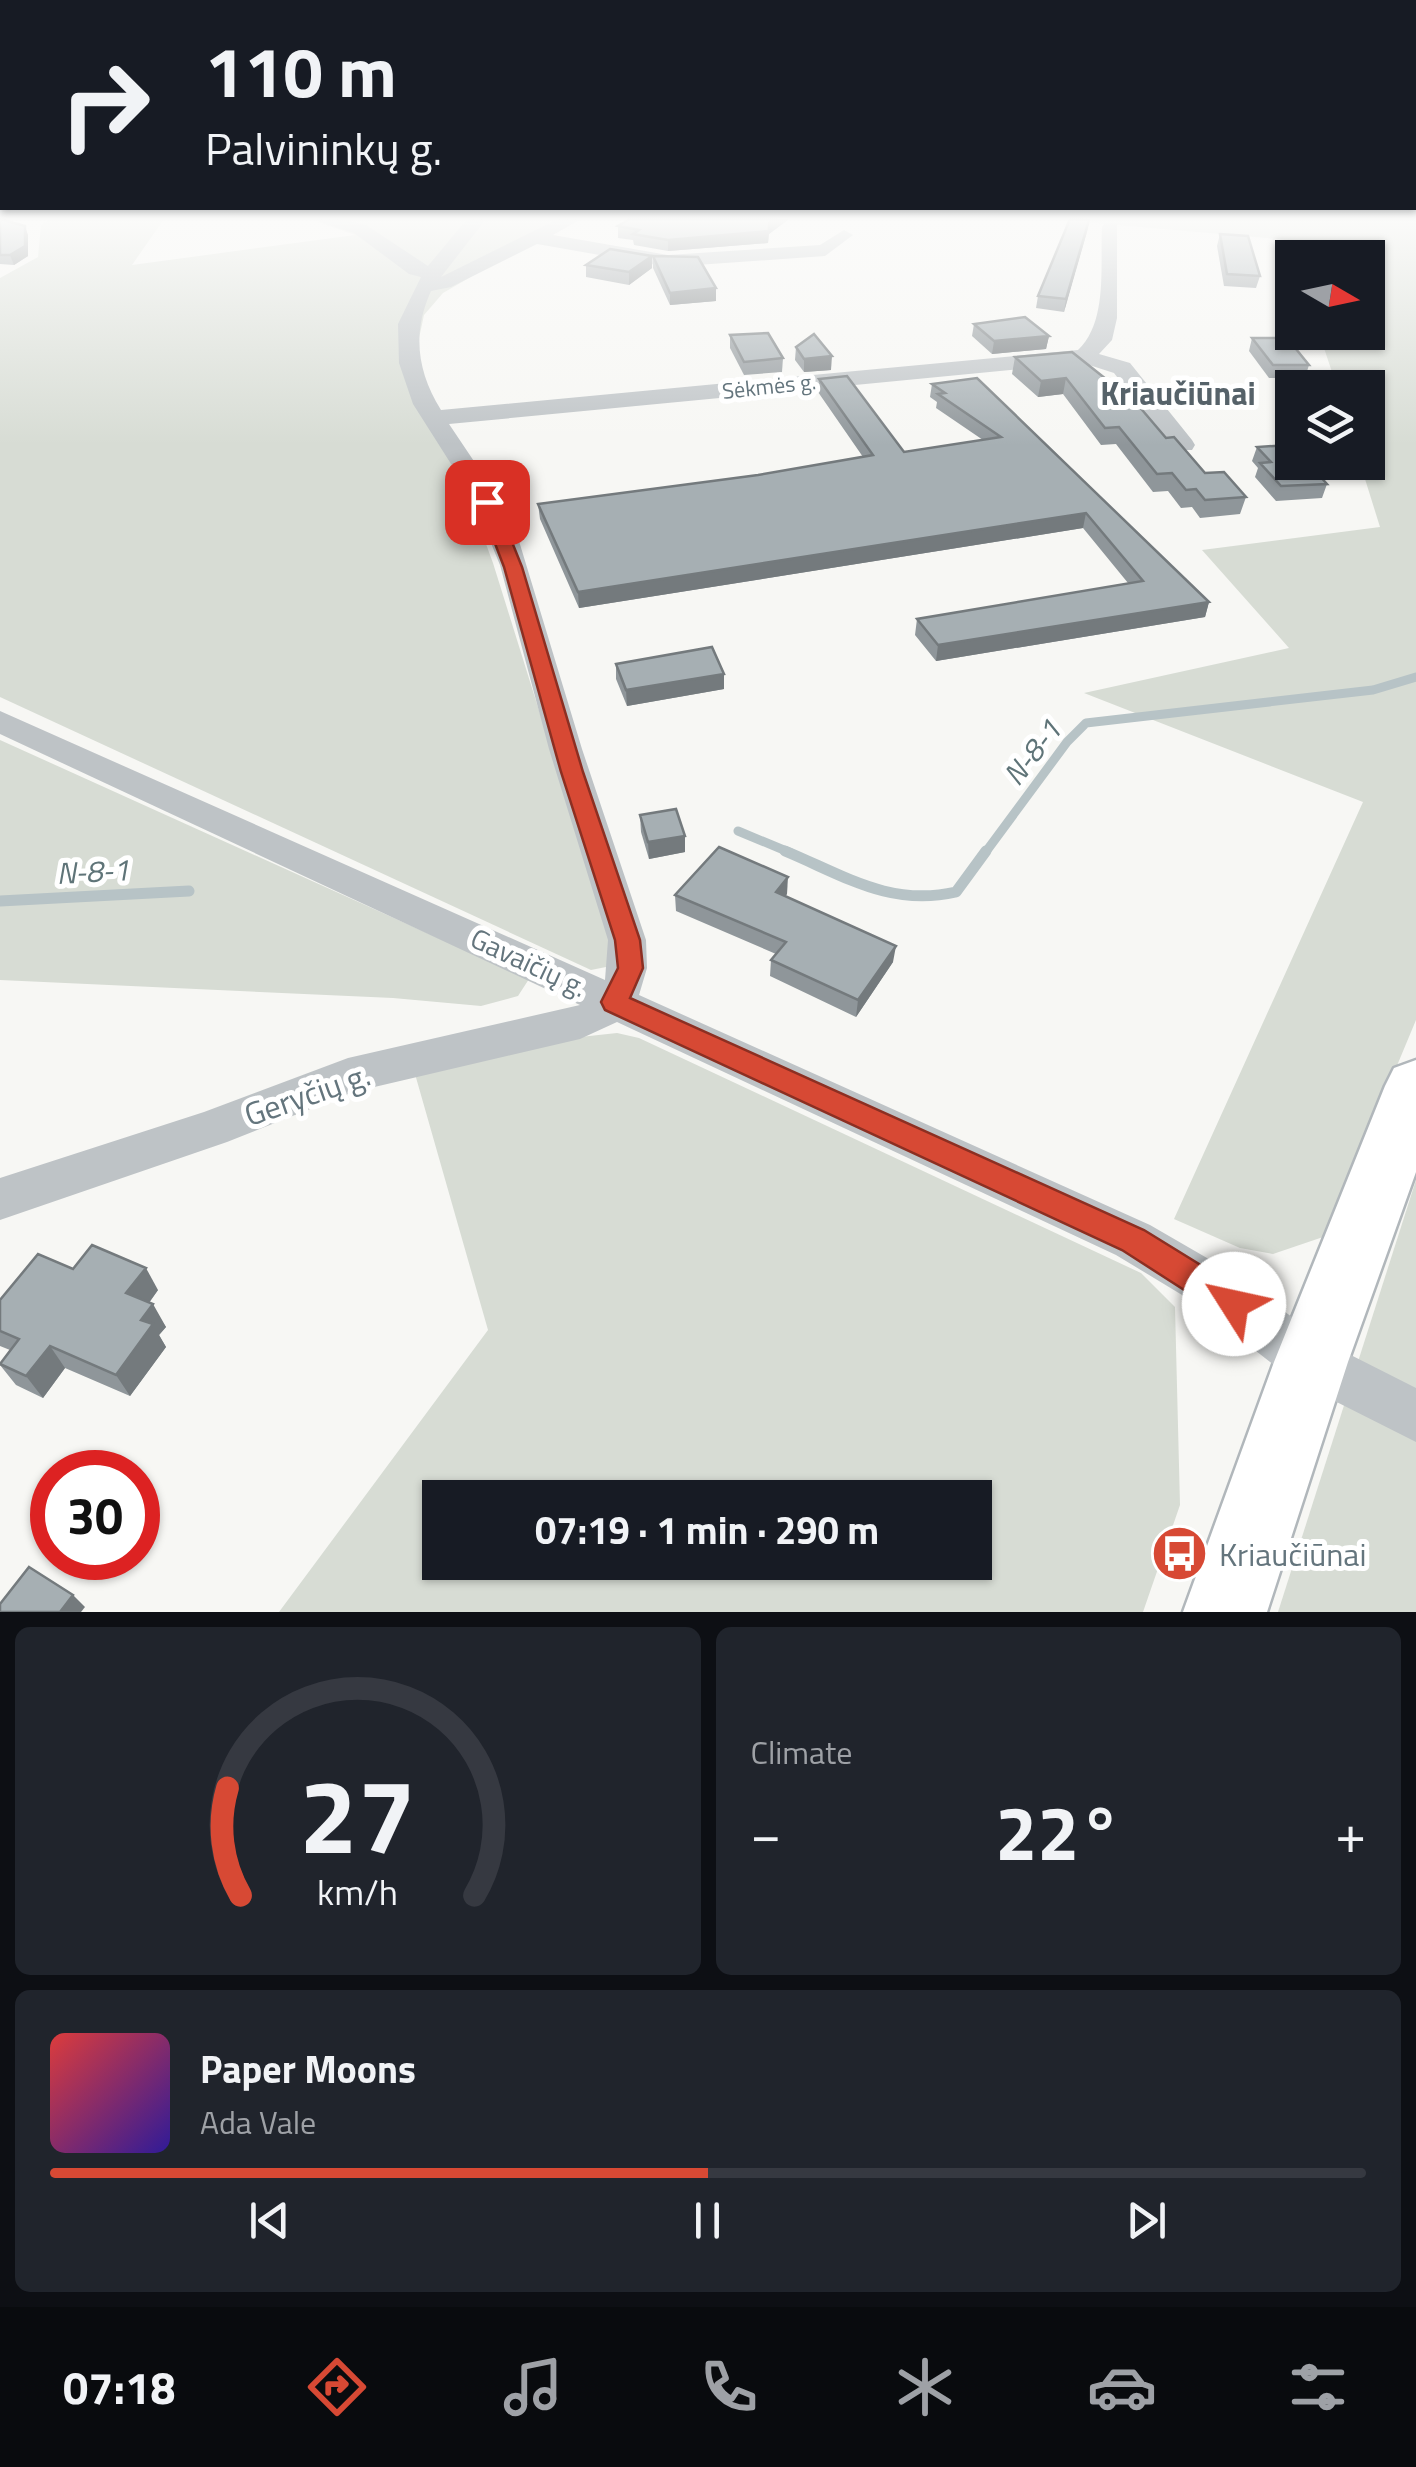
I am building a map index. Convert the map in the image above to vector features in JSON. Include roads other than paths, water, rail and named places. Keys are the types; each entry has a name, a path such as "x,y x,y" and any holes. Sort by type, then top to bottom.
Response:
{"main road":[{"path":"1225,1612 1311,1362 1416,1086"}],"street":[{"path":"422,294 409,316 407,346 419,391 487,502 513,567 572,772 628,940 630,968 615,1002"},
{"path":"1084,356 1101,340 1108,318 1109,294"},
{"name":"Sėkmės g.","path":"436,418 1084,356 1122,368 1183,444"},
{"name":"Gavaičių g.","path":"0,721 1133,1240 1209,1285 1311,1362 1416,1416"},
{"name":"Geryčių g.","path":"0,1200 211,1129 348,1076 580,1024 615,1002"}],"waterway":[{"name":"N-8-1","path":"985,853 1067,742 1086,723 1373,690 1416,677"},
{"name":"N-8-1","path":"738,831 791,853"},
{"name":"N-8-1","path":"785,851 868,886 932,896 956,892 986,851"},
{"name":"N-8-1","path":"0,901 189,891"}],"place":[{"name":"Kriaučiūnai","path":"1180,1554"}],"district":[{"name":"Kriaučiūnai","path":"1178,393"}]}
